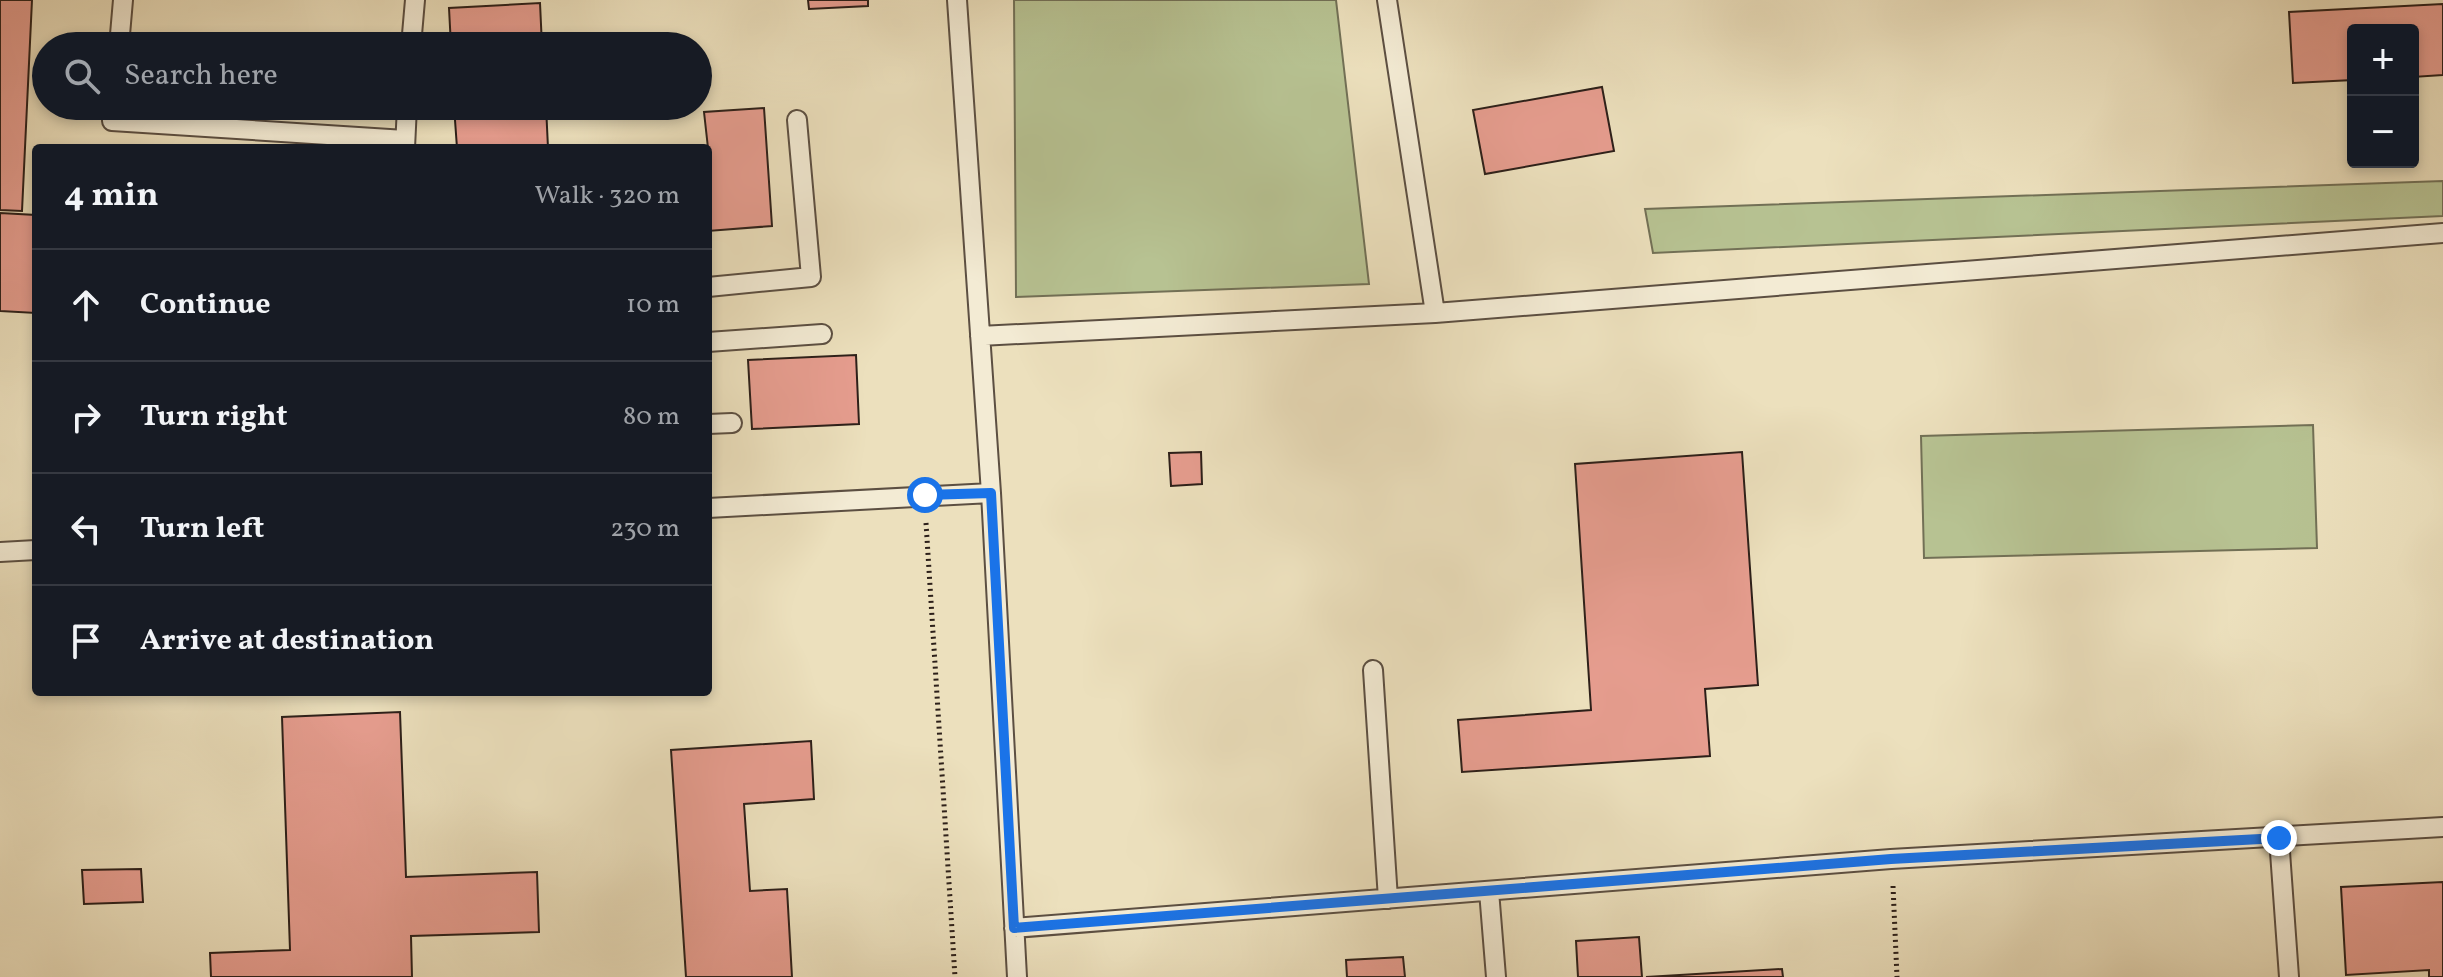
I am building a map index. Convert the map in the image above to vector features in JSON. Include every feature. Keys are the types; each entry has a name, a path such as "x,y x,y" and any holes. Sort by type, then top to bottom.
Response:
{"lane":[{"path":"120,32 123,0"},
{"path":"412,32 415,0"},
{"path":"957,0 991,493 1017,977"},
{"path":"1387,0 1435,313"},
{"path":"112,120 405,144 406,120"},
{"path":"712,287 811,277 797,120"},
{"path":"980,336 1435,313 2443,233"},
{"path":"712,342 822,334"},
{"path":"712,424 732,423"},
{"path":"712,508 991,493"},
{"path":"0,552 32,550"},
{"path":"1373,670 1388,899"},
{"path":"1014,928 1891,859 2443,827"},
{"path":"2279,838 2289,977"},
{"path":"1489,891 1496,977"}],"path":[{"path":"925,495 955,977"},
{"path":"1891,859 1897,977"}],"green space":[{"path":"1014,0 1336,0 1369,284 1016,297"},
{"path":"2443,181 2443,216 1653,253 1645,209"},
{"path":"2313,425 2317,548 1924,558 1921,436"}],"building":[{"path":"0,0 32,0 22,211 0,210"},
{"path":"808,0 868,0 868,6 809,9"},
{"path":"540,3 541,32 450,32 449,8"},
{"path":"2443,4 2443,75 2419,77 2419,24 2347,24 2347,80 2293,83 2289,12"},
{"path":"1602,87 1614,151 1485,174 1473,110"},
{"path":"764,108 772,226 712,231 712,144 708,144 705,120 712,120 712,111"},
{"path":"455,120 547,120 548,144 457,144"},
{"path":"0,213 32,215 32,313 0,311"},
{"path":"856,355 859,424 752,429 748,360"},
{"path":"1201,452 1202,484 1171,486 1169,453"},
{"path":"1742,452 1758,685 1705,689 1710,756 1462,772 1458,720 1591,710 1575,464"},
{"path":"400,712 406,877 537,872 539,932 411,936 412,977 211,977 210,953 290,950 282,717"},
{"path":"811,741 814,799 744,804 750,891 787,889 792,977 686,977 671,750"},
{"path":"141,869 143,902 84,904 82,870"},
{"path":"2443,882 2443,977 2429,977 2429,970 2346,975 2341,887"},
{"path":"1639,937 1642,977 1578,977 1576,941"},
{"path":"1403,957 1405,977 1347,977 1346,960"},
{"path":"1782,969 1783,977 1646,977"}],"route":[{"path":"925,495 991,493 1014,928 1891,859 2279,838"}]}
